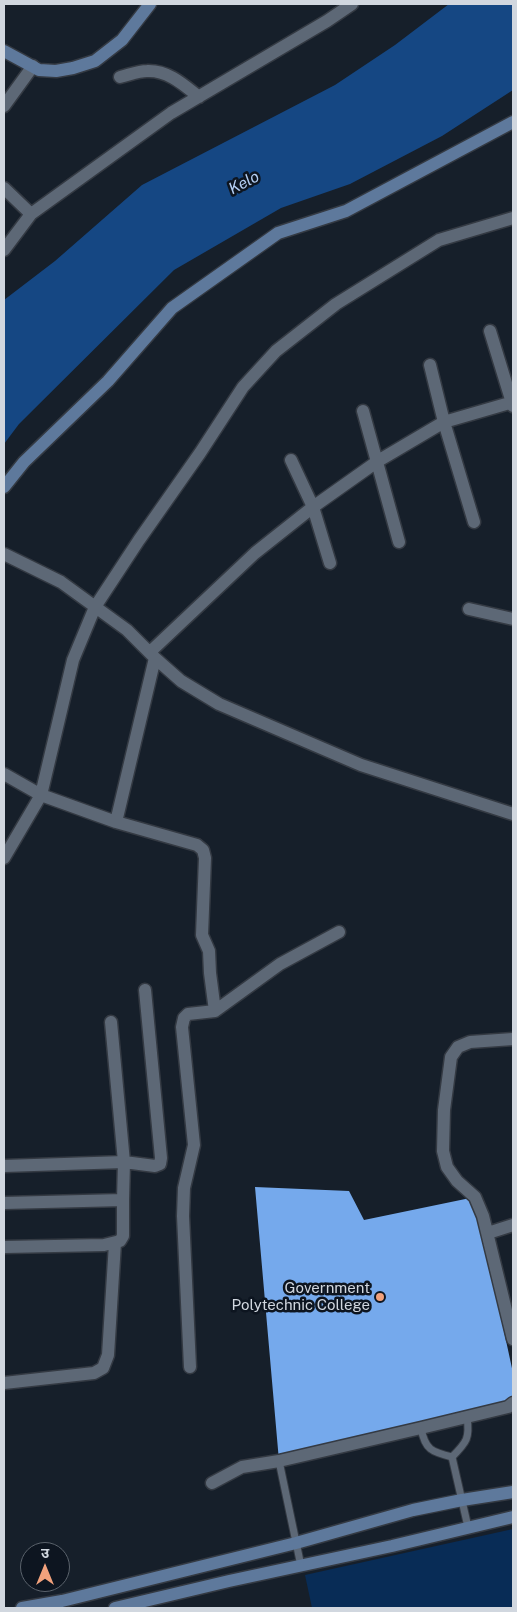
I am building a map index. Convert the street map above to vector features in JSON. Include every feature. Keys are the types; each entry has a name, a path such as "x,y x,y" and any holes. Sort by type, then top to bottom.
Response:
{"street":[{"path":"4,51 39,70 56,71 95,61 122,40 150,4"},
{"path":"4,250 31,214 171,113 328,22 352,4"},
{"path":"4,106 33,66"},
{"path":"120,77 147,71 157,72 173,77 199,97"},
{"path":"4,487 24,462 108,381 172,308 278,233 346,211 513,122"},
{"path":"4,188 31,214"},
{"path":"4,858 41,795 73,660 95,607 243,387 276,351 336,304 439,240 513,218"},
{"path":"116,822 152,655 255,553 313,507 378,461 444,422 513,403 490,331"},
{"path":"430,364 444,422 474,522"},
{"path":"363,411 400,542"},
{"path":"291,460 313,507 330,563"},
{"path":"4,554 61,582 127,630 182,681 219,704 361,765 513,814"},
{"path":"469,609 513,619"},
{"path":"4,774 41,795 116,822 197,844 203,850 205,858 202,935 208,951 215,1011"},
{"path":"190,1367 183,1216 184,1188 194,1145 182,1027 184,1018 188,1014 215,1011 280,964 339,932"},
{"path":"4,1166 124,1162 156,1166 160,1164 145,990"},
{"path":"5,1247 115,1243 120,1241 123,1236 124,1162 111,1022"},
{"path":"513,1039 470,1042 458,1047 451,1057 444,1110 443,1152 447,1167 456,1181 475,1198 488,1233 513,1339"},
{"path":"4,1203 123,1200"},
{"path":"488,1233 513,1225"},
{"path":"4,1383 94,1372 103,1368 108,1348 115,1243"},
{"path":"212,1482 242,1467 279,1461 421,1428 508,1406 513,1403"},
{"path":"22,1608 62,1601 296,1543 413,1510 513,1492"},
{"path":"115,1608 140,1605 229,1581 392,1546 513,1517"}],"lane":[{"path":"452,1457 462,1446 469,1433 467,1417"},
{"path":"421,1428 424,1441 434,1453 452,1457"},
{"path":"452,1457 468,1527"},
{"path":"279,1461 301,1566"}],"shaded area":[{"path":"513,1529 513,1608 312,1608 305,1575"}],"water":[{"name":"Kelo","path":"449,4 513,4 513,90 442,136 350,184 281,208 174,270 19,424 4,444 4,300 55,261 142,185 335,85 395,45"}],"building":[{"name":"Government Polytechnic College","path":"255,1187 349,1191 364,1220 475,1197 513,1373 513,1401 279,1461"}],"place":[{"name":"Government Polytechnic College","path":"380,1297"}]}
